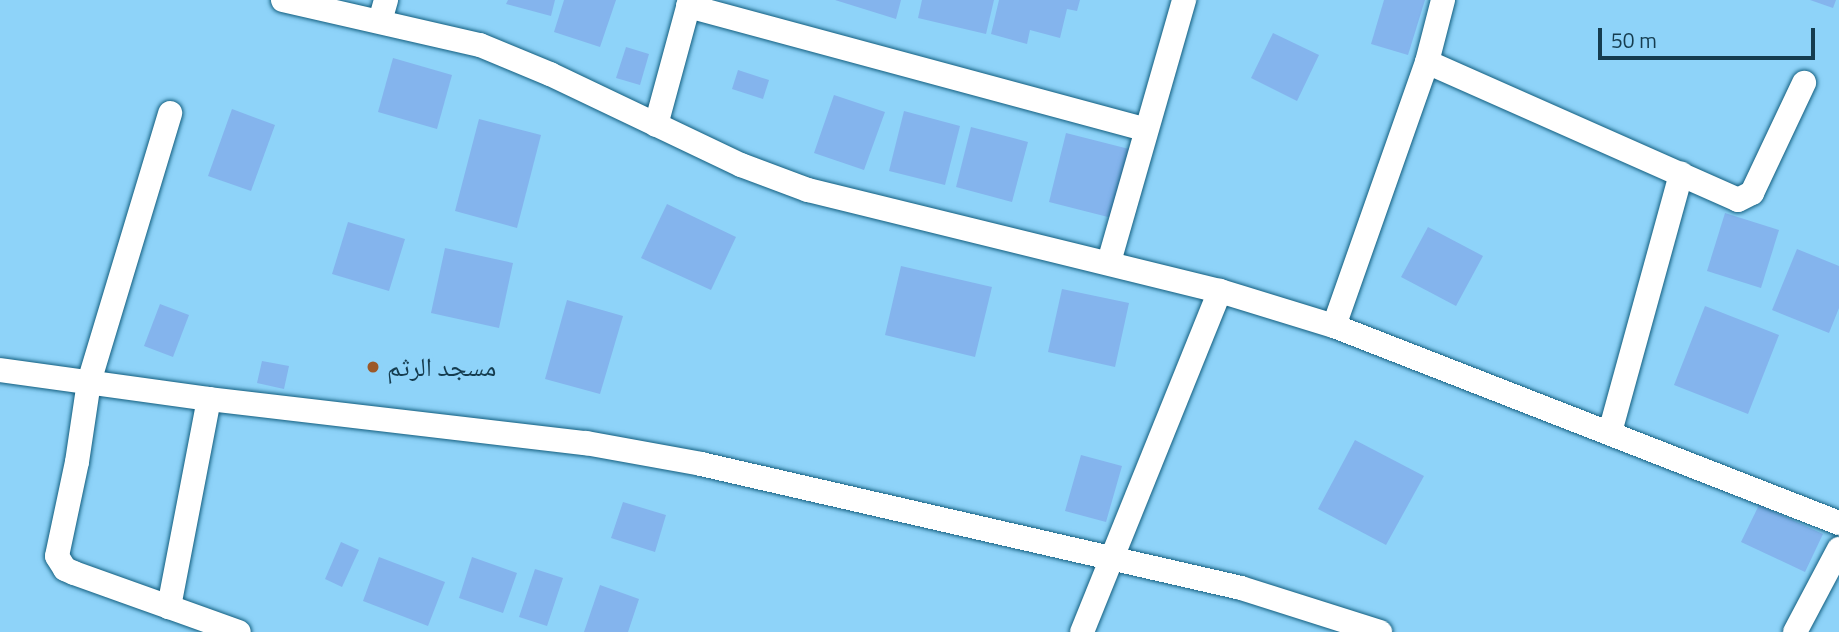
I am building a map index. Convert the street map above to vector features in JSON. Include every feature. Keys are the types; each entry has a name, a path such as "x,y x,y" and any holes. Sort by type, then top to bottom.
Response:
{"street":[{"path":"283,0 383,10 480,45 741,165 808,190 1220,290 1334,327 1839,523"},
{"path":"1108,262 1184,0"},
{"path":"1334,327 1427,62 1443,0"},
{"path":"656,125 689,3 1146,130"},
{"path":"1427,62 1738,200 1746,198 1757,183 1804,83"},
{"path":"170,113 89,382 77,462 57,556 65,569 74,573 239,632"},
{"path":"1609,432 1681,174"},
{"path":"1082,632 1220,290"},
{"path":"0,370 209,399 586,443 701,464 1241,588 1380,632"},
{"path":"169,607 209,399"},
{"path":"1795,632 1839,549"}],"building":[{"path":"508,0 555,0 551,16 506,4"},
{"path":"564,0 616,0 600,47 554,32"},
{"path":"835,0 901,0 896,19"},
{"path":"922,0 994,0 986,34 918,18"},
{"path":"999,0 1080,0 1077,11 1067,9 1060,38 1030,30 1027,44 991,34"},
{"path":"1384,0 1425,0 1408,55 1371,44"},
{"path":"1810,0 1836,0 1833,8"},
{"path":"1273,33 1319,55 1297,101 1251,78"},
{"path":"626,47 649,54 640,85 616,78"},
{"path":"393,58 452,75 437,129 378,112"},
{"path":"738,70 769,80 763,99 732,89"},
{"path":"834,95 885,112 864,170 814,153"},
{"path":"232,109 275,125 251,191 208,176"},
{"path":"904,111 960,126 945,185 889,171"},
{"path":"479,119 541,135 517,228 455,211"},
{"path":"971,127 1028,142 1012,202 956,187"},
{"path":"1066,133 1129,149 1112,218 1049,202"},
{"path":"667,204 736,237 711,290 641,258"},
{"path":"1725,213 1779,230 1761,288 1707,271"},
{"path":"348,222 405,239 389,291 332,274"},
{"path":"1428,227 1483,256 1456,306 1401,277"},
{"path":"445,248 513,263 499,328 431,313"},
{"path":"1797,249 1839,266 1839,308 1829,333 1772,310"},
{"path":"901,266 992,287 975,357 885,335"},
{"path":"1062,289 1129,303 1115,367 1048,352"},
{"path":"567,300 623,316 600,394 545,379"},
{"path":"160,304 189,315 173,357 144,346"},
{"path":"1705,306 1779,335 1748,414 1674,385"},
{"path":"262,361 289,366 284,389 257,383"},
{"path":"1355,440 1424,476 1386,545 1318,509"},
{"path":"1081,455 1122,466 1106,522 1065,511"},
{"path":"623,502 666,515 655,552 611,538"},
{"path":"1759,505 1823,534 1805,572 1741,542"},
{"path":"341,542 359,550 342,587 325,579"},
{"path":"379,557 445,582 428,626 363,601"},
{"path":"472,557 517,573 503,613 459,598"},
{"path":"535,569 563,578 547,626 519,617"},
{"path":"600,585 639,599 628,632 584,632"}],"place":[{"name":"مسجد الرثم","path":"373,367"}]}
